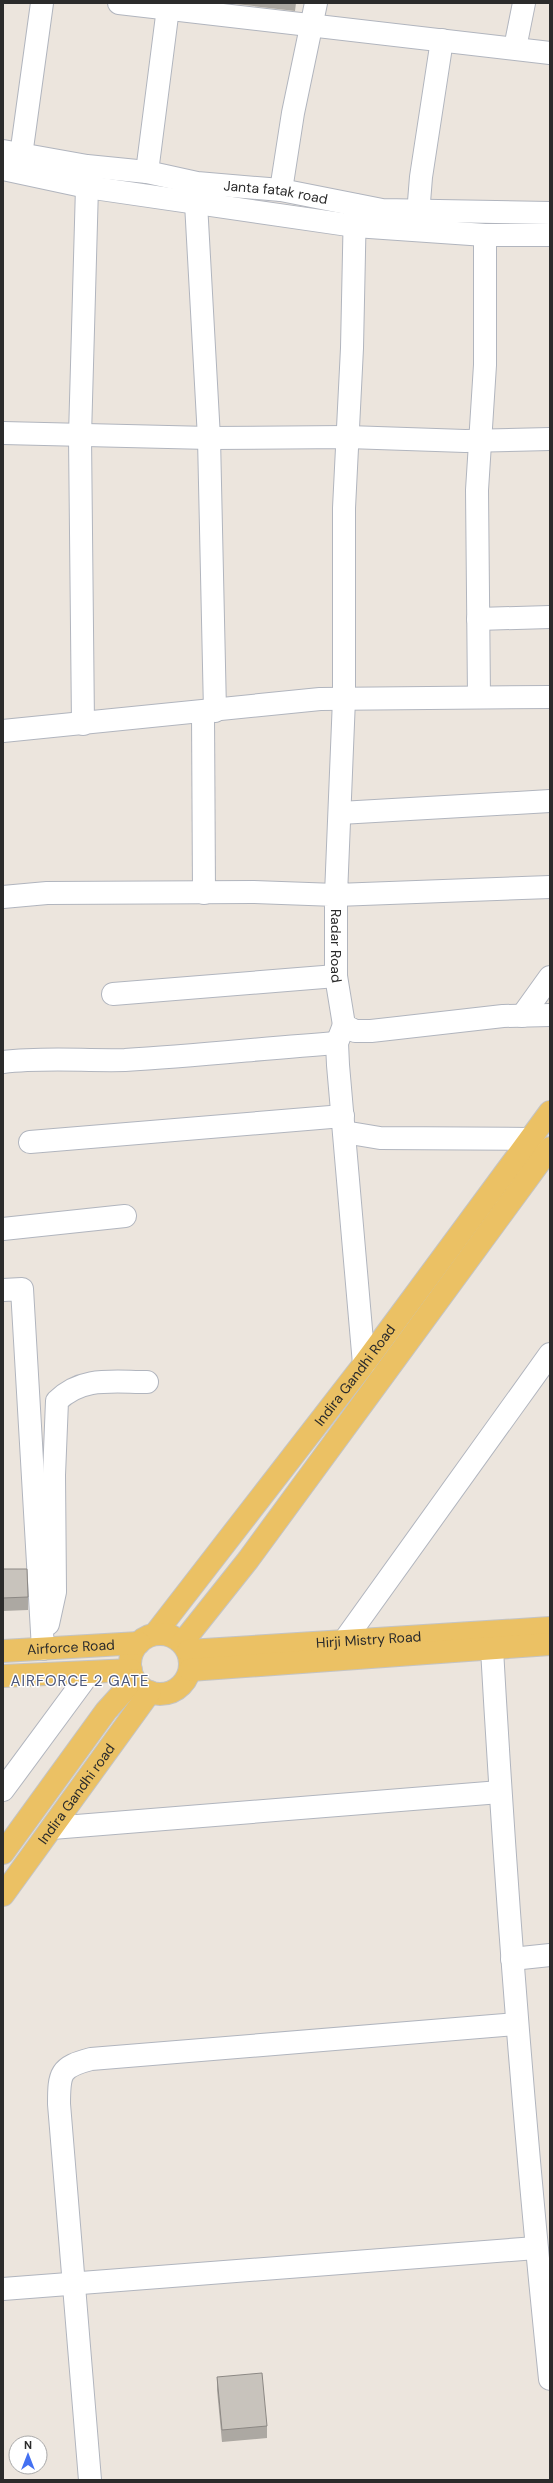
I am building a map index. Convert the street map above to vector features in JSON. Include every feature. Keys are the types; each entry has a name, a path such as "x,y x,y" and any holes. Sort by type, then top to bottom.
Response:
{"main road":[{"name":"Indira Gandhi Road","path":"147,1638 364,1364 550,1112"},
{"name":"Indira Gandhi Road","path":"187,1654 248,1560 550,1148"},
{"name":"Hirji Mistry Road","path":"187,1654 492,1640 550,1628"},
{"path":"165,1634 187,1654 180,1687 166,1693 138,1681 133,1650 147,1638 165,1634"},
{"name":"Airforce Road","path":"3,1651 43,1649 147,1638"},
{"name":"Hirji Mistry Road","path":"187,1654 344,1641 492,1640 550,1644"},
{"name":"Airforce Road","path":"3,1676 90,1672 138,1681"},
{"name":"Indira Gandhi road","path":"3,1894 52,1828 138,1681"},
{"name":"Indira Gandhi road","path":"3,1853 106,1711 138,1681"}],"street":[{"path":"42,3 11,162 88,187 196,203 355,215 348,437 344,508 344,698 336,895 550,887"},
{"path":"122,3 168,8 217,8 312,24 550,53"},
{"path":"281,190 293,113 316,3"},
{"path":"515,48 524,3"},
{"path":"147,172 168,8"},
{"path":"442,40 421,177 417,221 485,235 550,235"},
{"name":"Janta fatak road","path":"11,162 53,158 87,166 147,172 197,183 281,190 355,215 382,210 417,221 550,213"},
{"path":"83,724 80,436 88,187"},
{"path":"196,203 209,438 209,712 204,893"},
{"path":"479,697 479,441 485,365 485,235"},
{"path":"3,433 209,438 348,437 479,441 550,439"},
{"path":"478,619 550,617"},
{"path":"3,731 344,698 550,697"},
{"path":"340,813 550,801"},
{"name":"Radar Road","path":"3,897 47,893 336,895 336,976 341,1034 343,1124 364,1364"},
{"path":"113,994 336,976"},
{"path":"522,1016 550,978"},
{"path":"3,1062 60,1058 123,1060 178,1056 355,1031 371,1031 522,1016 550,1015"},
{"path":"30,1142 343,1124 380,1138 531,1139"},
{"path":"3,1229 125,1216"},
{"path":"3,1290 22,1289 43,1649"},
{"path":"344,1641 550,1354"},
{"path":"43,1649 55,1592 54,1476 57,1402 66,1392 81,1384 147,1382"},
{"path":"492,1640 500,1792 517,2024 536,2248 550,2379"},
{"path":"3,1790 90,1672"},
{"path":"52,1828 500,1792"},
{"path":"512,1959 550,1955"},
{"path":"90,2480 59,2088 63,2071 72,2064 91,2059 517,2024"},
{"path":"3,2289 74,2285 536,2248"}],"building":[{"path":"3,1569 27,1569 28,1597 3,1598"},
{"path":"262,2373 267,2426 222,2430 217,2377"}],"district":[{"name":"AIRFORCE 2 GATE","path":"80,1681"}]}
